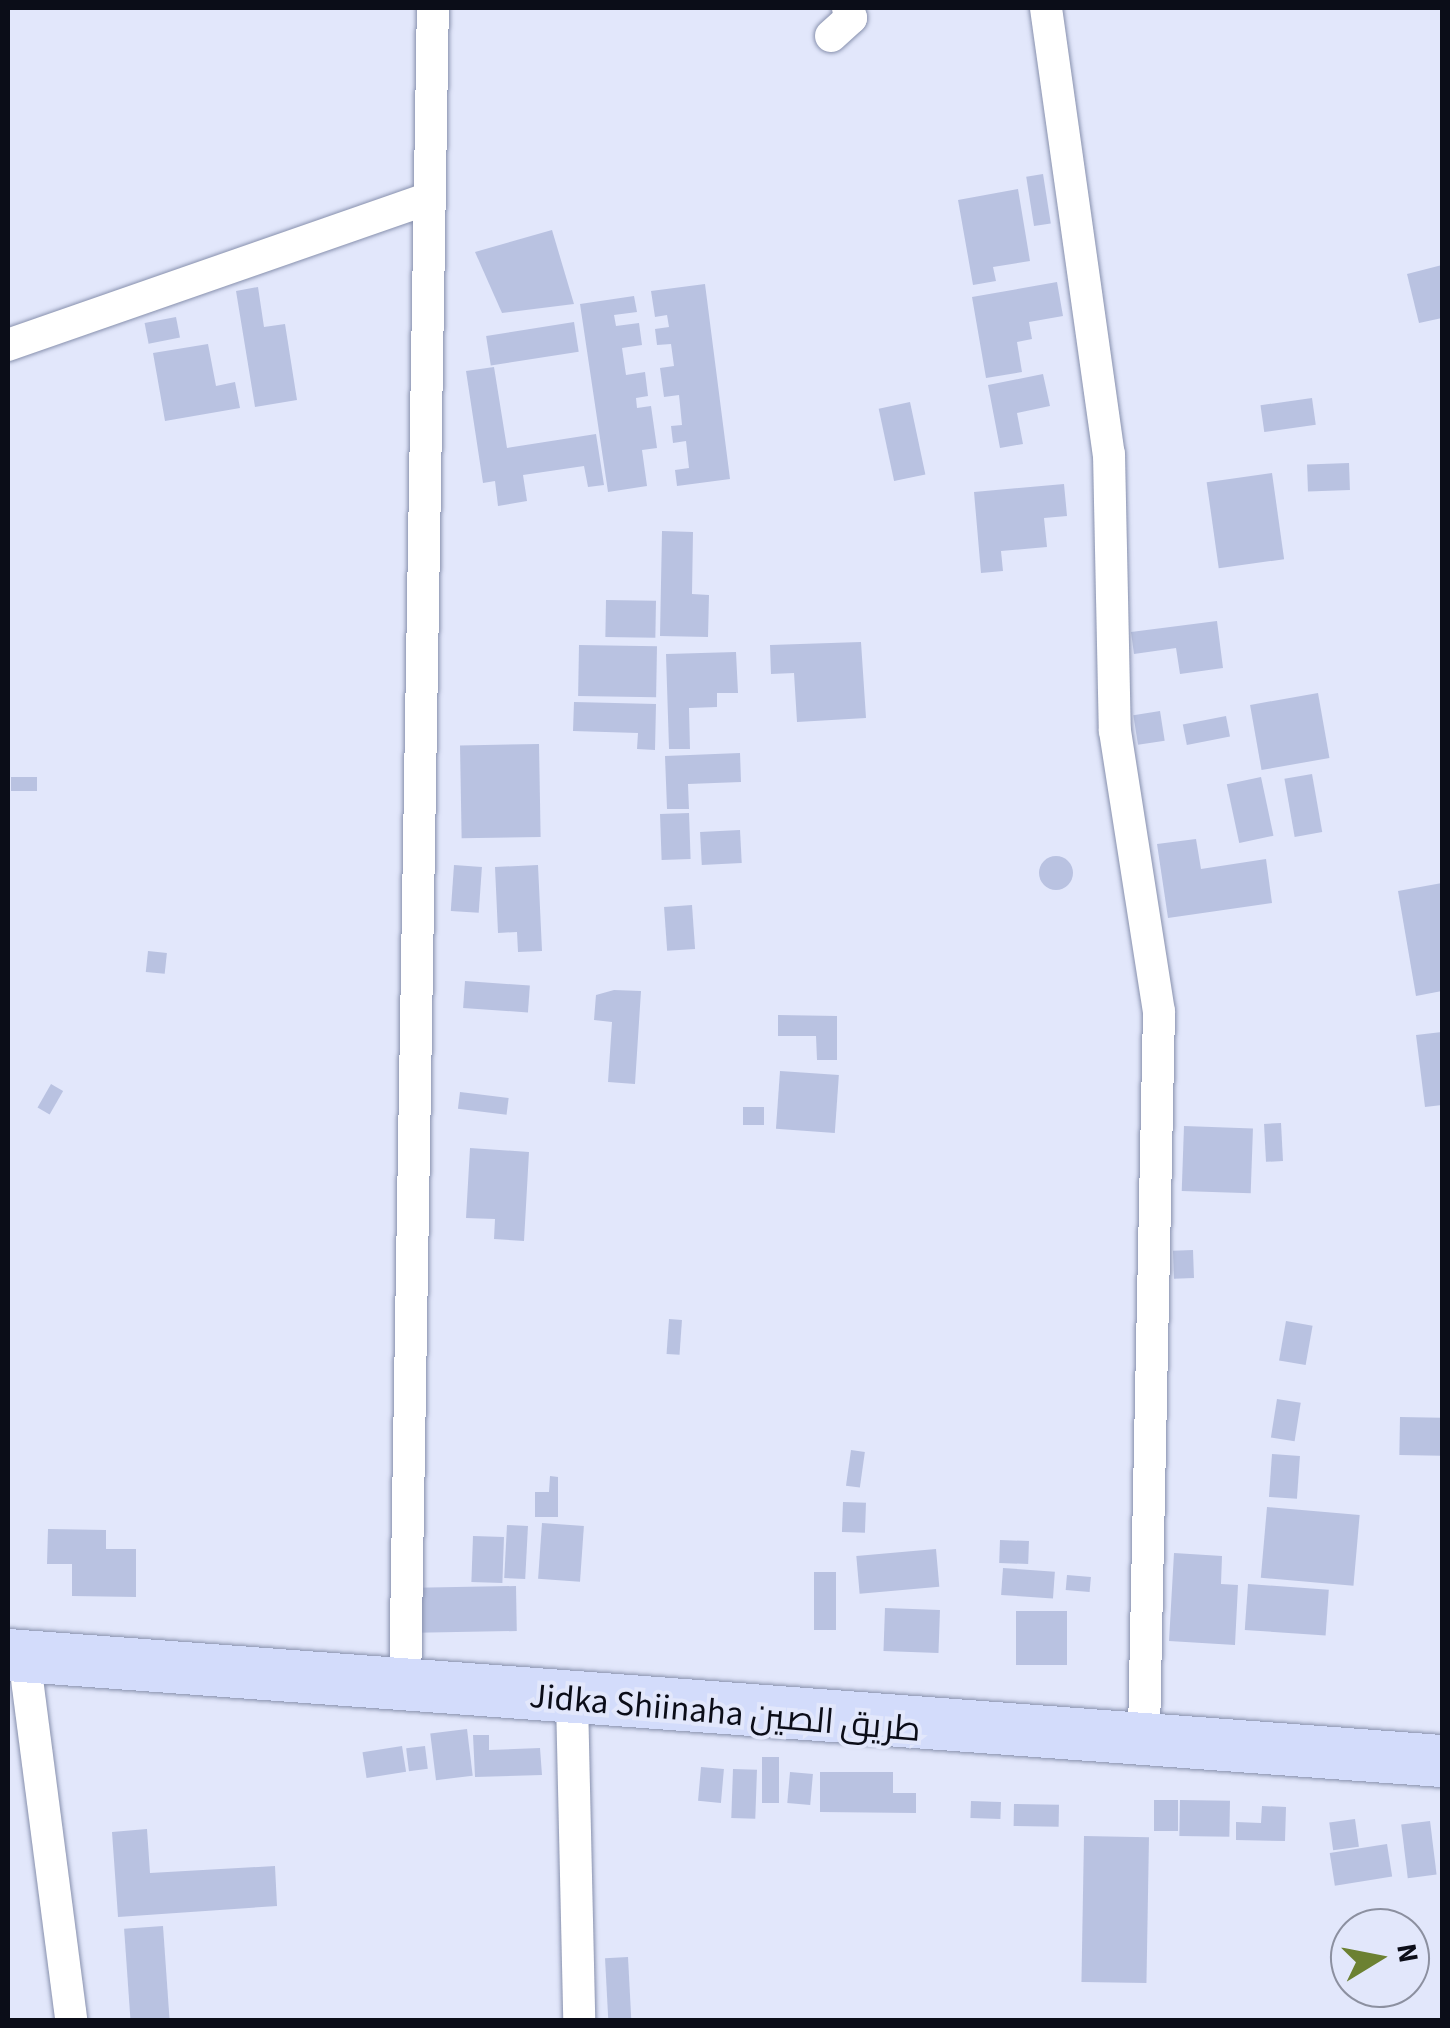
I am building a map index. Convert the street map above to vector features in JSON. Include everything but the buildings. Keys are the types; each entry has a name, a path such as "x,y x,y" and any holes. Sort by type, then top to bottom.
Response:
{"main road":[{"name":"Jidka Shiinaha طريق الصين","path":"16,1655 1035,1738 1144,1734 1442,1762"}],"street":[{"path":"405,1689 433,8"},
{"path":"831,36 851,18 848,8"},
{"path":"1046,8 1108,454 1115,731 1159,1011 1144,1734"},
{"path":"8,344 427,199"},
{"path":"16,1655 70,2020"},
{"path":"572,1700 579,2020"}]}
